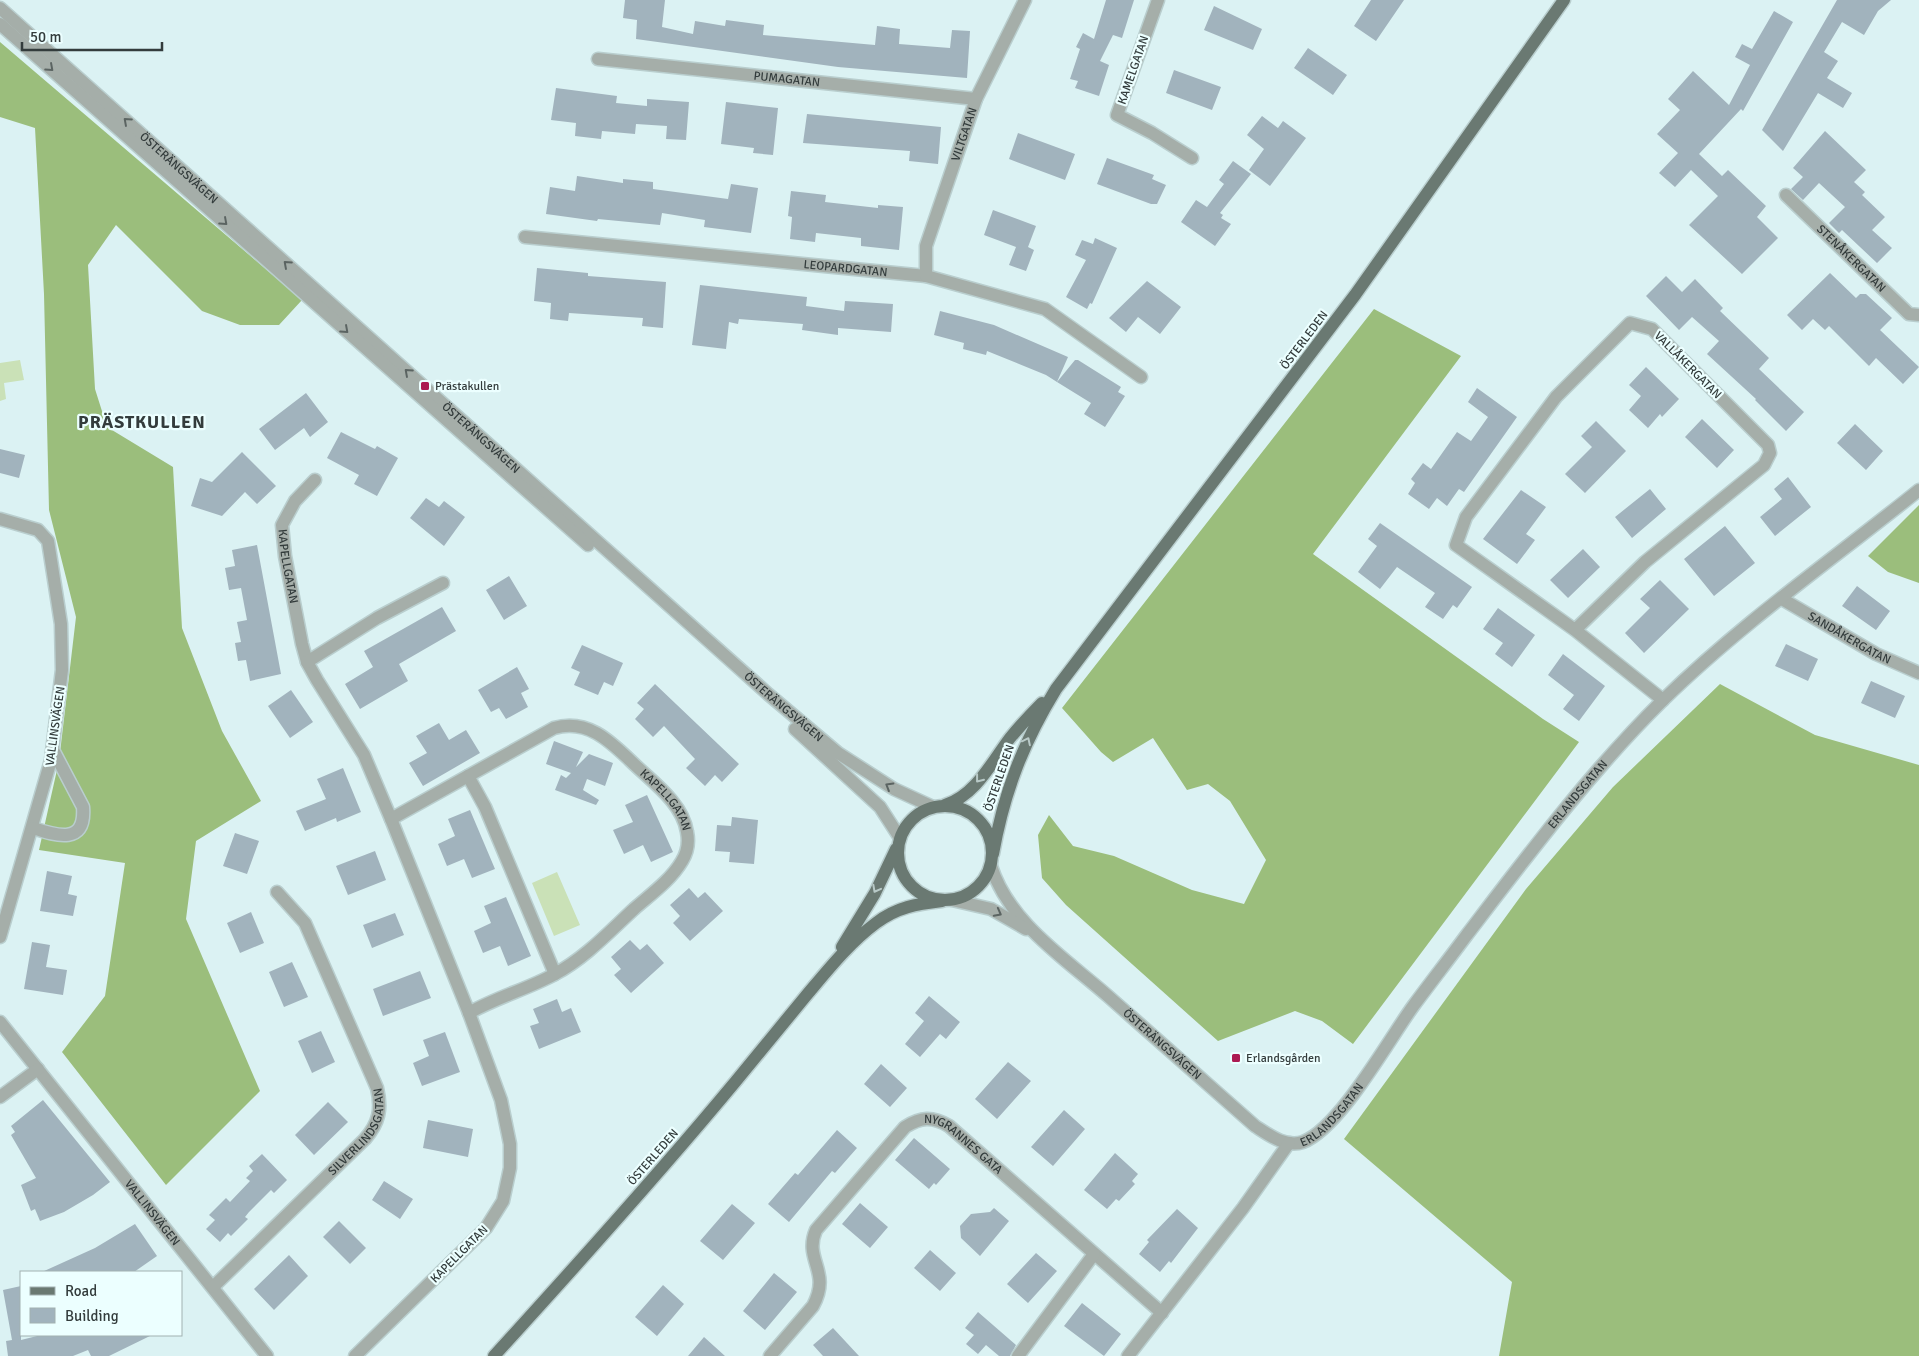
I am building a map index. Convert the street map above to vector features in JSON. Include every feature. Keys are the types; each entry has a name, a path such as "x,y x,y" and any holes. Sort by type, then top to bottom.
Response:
{"main road":[{"name":"ÖSTERLEDEN","path":"827,970 875,893 910,821 920,813 954,802 974,786 1012,736 1056,689 1355,295 1564,0"},
{"name":"ÖSTERLEDEN","path":"494,1356 691,1134 827,970 858,939 887,915 909,905 947,901 966,896 979,886 992,860 998,823 1016,766 1056,689"},
{"name":"ÖSTERLEDEN","path":"938,806 960,808 981,822 990,838 992,860"},
{"path":"899,842 899,866 911,886 925,896 947,901"}],"street":[{"name":"VILTGATAN","path":"926,276 926,246 976,99 1025,0"},
{"name":"KAMELGATAN","path":"1158,0 1117,115 1192,158"},
{"name":"ÖSTERÄNGSVÄGEN","path":"0,8 775,700 838,754 894,790 938,806"},
{"name":"ÖSTERÄNGSVÄGEN","path":"0,24 831,760 880,806 899,842"},
{"name":"PUMAGATAN","path":"598,59 976,99"},
{"name":"STENÅKERGATAN","path":"1786,195 1909,314 1919,315"},
{"name":"LEOPARDGATAN","path":"525,237 926,276 1045,309 1141,377"},
{"name":"VALLÅKERGATAN","path":"1575,630 1645,562 1764,465 1770,453 1768,445 1652,329 1630,323 1556,397 1466,517 1456,545 1575,630 1663,700"},
{"name":"KAPELLGATAN","path":"315,480 294,501 282,525 284,556 307,662 355,738 391,819 469,1013 501,1100 510,1144 510,1168 503,1201 496,1214 473,1242 355,1356"},
{"name":"ERLANDSGATAN","path":"1289,1143 1301,1142 1317,1135 1338,1115 1414,1005 1533,848 1607,759 1663,700 1745,628 1919,490"},
{"name":"VALLINSVÄGEN","path":"0,519 38,530 48,541 61,624 62,670 53,750 33,828 0,936"},
{"path":"307,662 377,618 442,583"},
{"name":"SANDÅKERGATAN","path":"1782,599 1876,654 1919,673"},
{"name":"KAPELLGATAN","path":"391,819 554,728 563,725 584,727 605,737 662,792 682,818 688,842 682,862 658,888 582,955 556,974 489,1002 469,1013"},
{"path":"33,828 60,836 69,836 80,826 83,815 83,806 53,750"},
{"path":"468,776 485,807 556,974"},
{"name":"ÖSTERÄNGSVÄGEN","path":"992,860 997,885 1006,900 1041,938 1255,1126 1275,1139 1289,1143"},
{"name":"SILVERLINDSGATAN","path":"212,1287 365,1139 378,1120 380,1108 377,1088 305,924 277,892"},
{"name":"ÖSTERÄNGSVÄGEN","path":"947,901 991,909 1041,938"},
{"name":"VALLINSVÄGEN","path":"0,1022 267,1356"},
{"path":"0,1097 38,1068"},
{"name":"NYGRANNES GATA","path":"770,1356 818,1298 821,1289 821,1277 812,1248 812,1239 816,1230 905,1127 918,1119 929,1118 949,1126 1162,1313"},
{"path":"1128,1356 1289,1143"},
{"path":"1018,1356 1094,1254"}],"green space":[{"path":"0,42 302,300 279,325 240,325 202,311 116,225 88,265 95,389 107,427 173,467 182,628 222,731 261,801 196,841 186,919 260,1091 166,1185 62,1052 105,996 125,863 39,850 59,761 76,617 49,510 44,294 35,128 0,117"},
{"path":"1374,309 1461,356 1313,554 1543,719 1579,742 1353,1044 1322,1021 1295,1011 1218,1041 1066,905 1042,878 1038,835 1049,815 1073,846 1114,856 1192,890 1244,904 1266,860 1230,801 1208,784 1187,790 1153,738 1113,762 1101,752 1062,708"},
{"path":"20,360 24,380 4,383 6,399 0,401 0,363"},
{"path":"1919,505 1919,583 1888,572 1868,556"},
{"path":"1720,684 1815,735 1919,765 1919,1356 1499,1356 1512,1282 1344,1139 1526,889 1613,787"},
{"path":"557,872 580,925 554,936 532,883"}],"building":[{"path":"625,0 665,0 662,27 693,34 695,21 725,26 726,20 764,25 763,35 875,45 877,26 900,29 899,44 950,48 952,30 970,31 967,78 838,67 636,39 637,20 623,18"},
{"path":"1106,0 1134,0 1122,38 1113,35 1100,61 1109,65 1099,96 1075,88 1078,81 1070,79 1080,49 1076,47 1083,33 1094,39"},
{"path":"1371,0 1404,0 1376,41 1354,26"},
{"path":"1837,0 1891,0 1878,11 1864,35 1842,22 1824,52 1838,61 1827,78 1852,93 1843,108 1818,93 1783,151 1762,130"},
{"path":"1214,6 1262,29 1253,50 1204,30"},
{"path":"1774,11 1793,22 1743,111 1741,109 1699,154 1722,176 1728,170 1766,206 1757,217 1778,238 1742,274 1689,225 1718,196 1691,170 1675,187 1659,173 1678,153 1657,134 1680,110 1668,99 1693,71 1729,105 1750,65 1735,57 1742,44 1752,49"},
{"path":"1308,48 1347,75 1333,95 1294,68"},
{"path":"1174,70 1221,87 1212,110 1166,93"},
{"path":"556,88 617,96 616,103 647,106 647,99 689,102 686,140 666,139 667,126 636,124 635,134 602,131 601,139 575,136 576,123 551,120"},
{"path":"726,102 778,108 773,155 753,153 754,148 721,144"},
{"path":"807,114 941,127 938,164 909,161 910,151 803,143"},
{"path":"1262,116 1278,128 1283,121 1306,138 1270,186 1249,170 1264,149 1247,135"},
{"path":"1825,131 1866,170 1854,182 1865,192 1862,195 1885,217 1872,230 1892,248 1877,263 1842,230 1839,233 1829,223 1845,207 1819,183 1803,200 1791,189 1803,177 1793,168"},
{"path":"1018,133 1075,154 1065,180 1009,159"},
{"path":"1107,158 1154,175 1152,179 1166,185 1157,204 1151,204 1097,184"},
{"path":"1233,161 1251,174 1220,213 1223,215 1221,218 1231,224 1215,246 1181,222 1196,200 1207,207 1224,184 1219,180"},
{"path":"577,176 623,183 623,179 653,182 653,189 728,199 731,184 758,188 751,233 704,227 705,220 662,213 660,225 598,219 597,221 546,214 550,187 575,191"},
{"path":"791,191 826,195 825,202 878,208 878,205 903,207 899,250 861,246 861,238 816,233 815,242 790,239 792,217 788,216"},
{"path":"993,210 1036,226 1028,247 1034,250 1026,271 1009,265 1016,247 984,235"},
{"path":"1095,238 1117,248 1092,304 1090,303 1087,309 1066,297 1086,260 1075,255 1082,240 1093,244"},
{"path":"537,268 588,273 588,276 666,282 663,328 642,326 643,318 569,313 568,321 550,319 551,303 534,301"},
{"path":"1830,273 1856,298 1860,294 1866,294 1892,318 1880,330 1919,367 1903,384 1876,358 1869,366 1829,326 1825,330 1813,319 1802,330 1787,315"},
{"path":"1666,276 1682,292 1695,279 1723,308 1720,311 1769,358 1759,369 1804,412 1786,431 1756,399 1707,354 1719,341 1692,317 1679,330 1646,296"},
{"path":"1147,281 1181,307 1160,334 1138,317 1126,332 1109,318"},
{"path":"700,285 807,297 806,306 844,311 845,301 893,304 891,332 838,328 838,335 802,330 803,324 739,319 738,324 729,322 726,349 692,345"},
{"path":"940,311 994,325 1068,357 1057,382 1046,375 987,351 986,355 963,349 964,343 934,335"},
{"path":"1075,360 1078,360 1121,387 1118,392 1125,396 1105,427 1084,414 1091,403 1057,382"},
{"path":"1646,367 1679,399 1662,417 1660,414 1648,428 1629,410 1641,396 1629,385"},
{"path":"1477,388 1517,417 1464,492 1459,489 1447,506 1437,498 1429,509 1408,494 1415,483 1411,479 1423,463 1431,469 1457,432 1471,441 1488,417 1468,402"},
{"path":"306,393 328,422 310,437 304,428 275,450 259,429"},
{"path":"1702,419 1734,450 1717,468 1685,437"},
{"path":"1596,421 1626,451 1585,493 1565,474 1592,447 1581,436"},
{"path":"1855,424 1883,451 1866,470 1837,443"},
{"path":"341,432 375,449 377,446 398,458 377,496 354,484 359,475 327,458"},
{"path":"0,449 25,455 19,478 0,473"},
{"path":"242,452 276,486 257,504 245,492 222,516 191,506 200,478 212,482"},
{"path":"1788,477 1811,507 1775,536 1760,517 1782,499 1774,489"},
{"path":"1650,489 1666,509 1632,538 1615,517"},
{"path":"1521,490 1546,507 1526,534 1535,540 1517,564 1483,539"},
{"path":"426,498 439,507 444,501 465,517 444,546 410,518"},
{"path":"1380,523 1472,587 1457,608 1453,605 1443,619 1425,607 1435,593 1397,567 1380,589 1358,572 1377,546 1368,539"},
{"path":"1725,526 1755,563 1714,596 1684,559"},
{"path":"257,545 281,674 250,681 246,660 238,661 235,643 241,642 237,622 247,620 241,588 229,590 225,568 235,566 232,550"},
{"path":"1583,549 1600,567 1568,598 1550,580"},
{"path":"509,576 527,606 504,620 486,590"},
{"path":"1660,580 1689,609 1644,653 1625,633 1650,608 1640,599"},
{"path":"1857,586 1890,611 1876,630 1842,606"},
{"path":"442,607 456,631 399,664 408,681 360,709 345,684 373,667 364,651"},
{"path":"1498,608 1535,635 1512,667 1495,654 1503,643 1483,629"},
{"path":"1786,644 1818,659 1808,681 1775,666"},
{"path":"582,645 623,663 613,686 604,682 598,695 574,685 580,672 571,668"},
{"path":"1563,654 1605,686 1579,721 1563,709 1574,695 1548,675"},
{"path":"517,667 529,689 521,693 528,707 506,719 499,708 491,712 478,690"},
{"path":"1871,681 1905,696 1895,718 1861,703"},
{"path":"655,684 739,764 722,782 715,775 705,786 686,768 695,759 664,726 653,737 635,719 644,709 637,703"},
{"path":"291,690 313,722 290,738 268,706"},
{"path":"439,723 449,740 466,730 480,753 423,786 409,763 427,753 416,736"},
{"path":"554,741 583,752 576,767 589,754 613,763 605,786 587,779 583,790 599,800 596,805 555,790 561,775 566,778 571,773 546,764"},
{"path":"343,768 361,812 337,822 336,818 305,831 296,811 326,799 317,779"},
{"path":"647,795 673,852 651,862 643,845 624,854 613,830 633,822 625,805"},
{"path":"470,810 495,869 472,878 464,859 447,866 438,844 455,836 448,819"},
{"path":"732,817 758,820 754,864 729,862 730,852 715,851 717,825 731,826"},
{"path":"235,833 259,841 247,874 223,866"},
{"path":"375,851 386,880 348,895 336,866"},
{"path":"47,871 72,876 68,894 77,896 73,916 40,911"},
{"path":"689,888 698,898 705,892 723,911 690,941 673,923 680,916 670,905"},
{"path":"506,897 531,956 508,966 500,946 483,953 474,931 491,923 484,906"},
{"path":"251,912 264,943 240,953 227,923"},
{"path":"395,913 404,935 372,948 363,925"},
{"path":"630,940 640,950 647,944 664,963 631,993 614,975 621,969 611,957"},
{"path":"32,942 50,945 46,967 67,970 63,995 24,989"},
{"path":"292,962 308,997 284,1007 269,972"},
{"path":"420,971 431,998 383,1016 373,989"},
{"path":"929,996 960,1022 946,1039 940,1034 920,1057 905,1044 924,1021 915,1013"},
{"path":"557,999 562,1012 571,1008 581,1032 539,1049 530,1026 539,1023 533,1009"},
{"path":"321,1031 335,1062 312,1073 298,1041"},
{"path":"445,1032 460,1072 422,1086 413,1063 429,1056 423,1040"},
{"path":"1008,1062 1031,1081 997,1119 975,1099"},
{"path":"881,1064 907,1088 890,1107 864,1084"},
{"path":"43,1100 110,1182 93,1195 64,1212 40,1221 35,1209 31,1211 21,1185 36,1178 11,1135 15,1132 11,1126"},
{"path":"328,1102 348,1122 314,1155 295,1135"},
{"path":"1064,1110 1085,1129 1053,1166 1031,1147"},
{"path":"428,1120 473,1129 468,1157 423,1148"},
{"path":"837,1130 857,1148 835,1173 832,1171 789,1222 768,1204 795,1173 798,1175"},
{"path":"914,1138 950,1169 936,1185 934,1183 929,1189 895,1160"},
{"path":"1115,1153 1138,1174 1132,1181 1135,1184 1119,1201 1116,1199 1107,1209 1084,1190"},
{"path":"262,1154 287,1180 274,1193 271,1190 245,1217 248,1219 231,1236 228,1233 220,1242 206,1229 215,1220 209,1215 226,1198 230,1202 250,1181 246,1178 253,1171 249,1166"},
{"path":"384,1181 413,1199 400,1219 372,1200"},
{"path":"860,1203 888,1227 870,1248 842,1224"},
{"path":"732,1204 755,1223 723,1260 700,1241"},
{"path":"994,1208 1009,1221 980,1256 961,1238 960,1226 971,1214 990,1212"},
{"path":"1177,1209 1198,1228 1171,1263 1169,1261 1160,1272 1139,1254 1149,1242 1147,1240"},
{"path":"339,1221 366,1248 350,1264 323,1237"},
{"path":"135,1224 157,1256 135,1271 44,1271 95,1248"},
{"path":"930,1250 956,1273 940,1291 914,1268"},
{"path":"1036,1253 1057,1271 1028,1303 1007,1284"},
{"path":"289,1255 308,1276 274,1310 254,1289"},
{"path":"774,1273 797,1292 765,1330 743,1311"},
{"path":"663,1285 684,1304 657,1336 635,1317"},
{"path":"20,1286 21,1340 37,1336 150,1336 109,1356 91,1356 88,1350 73,1356 8,1356 6,1341 12,1340 3,1290"},
{"path":"1082,1303 1121,1334 1104,1356 1064,1326"},
{"path":"978,1312 1016,1345 1010,1356 999,1356 986,1345 978,1354 966,1344 974,1335 965,1328"},
{"path":"833,1328 859,1356 823,1356 813,1345"},
{"path":"704,1337 725,1356 688,1356"}],"place":[{"name":"Prästakullen","path":"425,386"},
{"name":"Erlandsgården","path":"1236,1058"}],"district":[{"name":"PRÄSTKULLEN","path":"142,422"}]}
